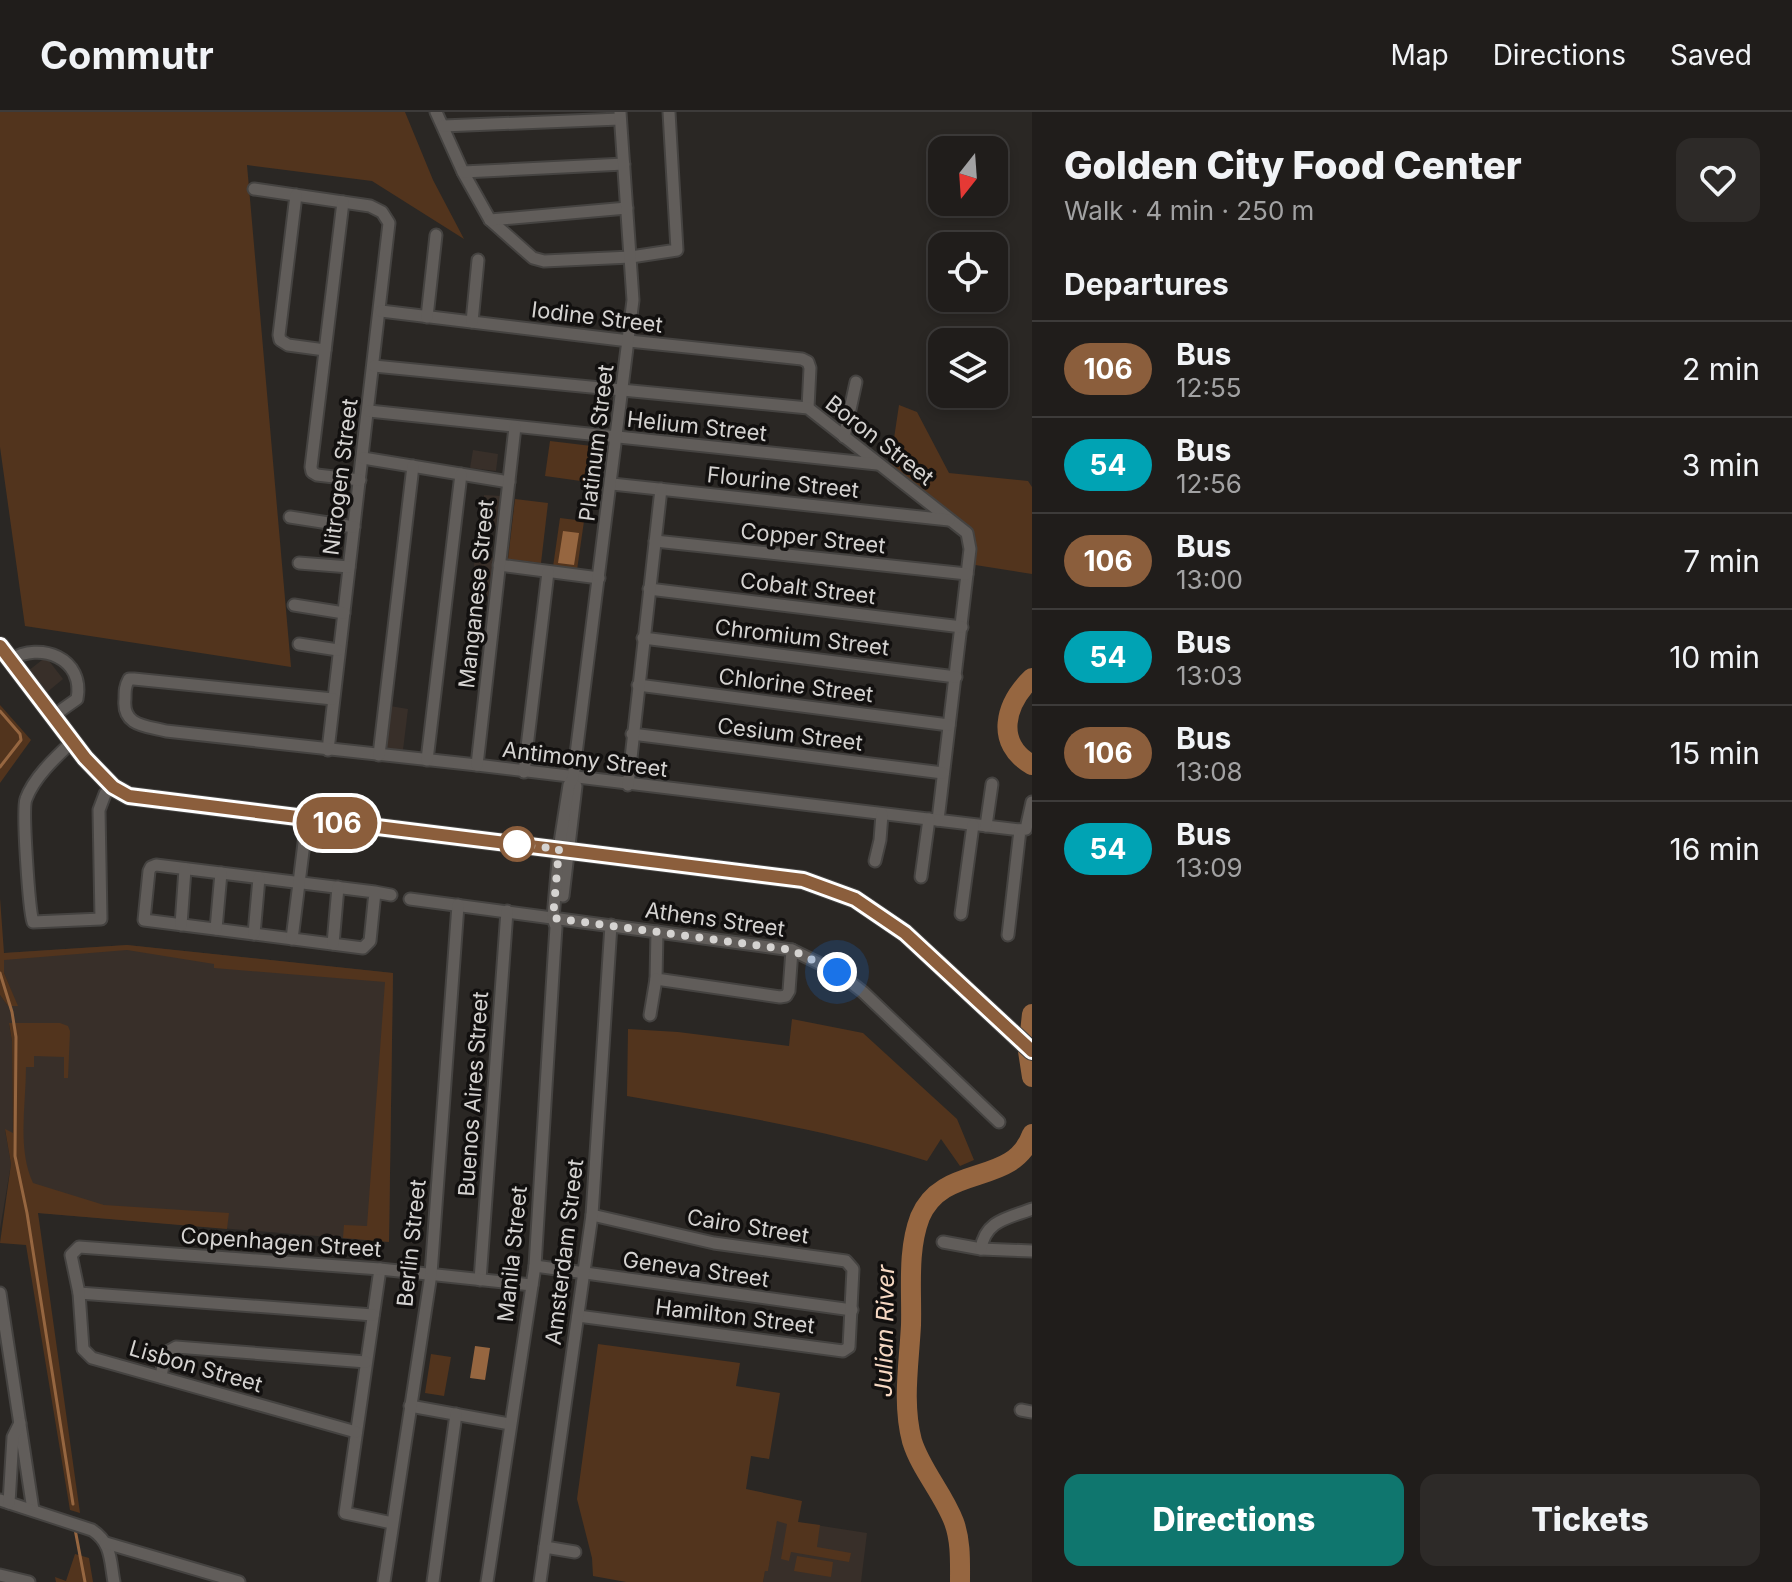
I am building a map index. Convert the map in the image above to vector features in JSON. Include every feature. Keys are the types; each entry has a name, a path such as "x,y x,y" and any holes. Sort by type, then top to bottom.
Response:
{"street":[{"path":"436,112 463,172 490,220 539,261 631,257 677,250 669,112"},
{"path":"443,126 620,116"},
{"name":"Platinum Street","path":"564,849 569,785 573,778 612,484 633,300 620,116"},
{"path":"463,172 624,164"},
{"path":"254,189 343,202 312,472 360,480"},
{"path":"296,195 279,335 280,340 288,345 325,350"},
{"name":"Nitrogen Street","path":"328,750 389,223 382,212 370,206 343,202"},
{"path":"490,220 627,208"},
{"path":"427,317 436,235"},
{"path":"472,322 478,260"},
{"name":"Iodine Street","path":"381,311 802,359 808,362 810,368 808,408"},
{"name":"Boron Street","path":"374,366 808,408 951,520 970,538 967,574 943,773 921,877"},
{"path":"844,437 856,382"},
{"name":"Helium Street","path":"369,411 879,464"},
{"name":"Manganese Street","path":"477,765 515,427"},
{"path":"363,458 509,482"},
{"path":"379,755 413,466"},
{"path":"427,760 461,474"},
{"name":"Flourine Street","path":"612,484 951,520"},
{"path":"628,785 661,489"},
{"path":"290,517 354,527"},
{"name":"Copper Street","path":"655,541 967,574"},
{"path":"299,563 349,567"},
{"path":"499,565 599,578"},
{"path":"524,772 548,572"},
{"name":"Cobalt Street","path":"649,589 962,627"},
{"path":"294,605 344,613"},
{"name":"Chromium Street","path":"643,638 956,677"},
{"path":"299,644 338,650"},
{"path":"0,646 73,741 113,787 129,796 803,880 855,899 905,933 1026,1047"},
{"path":"10,660 23,652 51,654 67,662 77,674 77,699 53,716"},
{"name":"Antimony Street","path":"333,699 129,679 124,708 137,726 166,731 1020,830"},
{"name":"Chlorine Street","path":"638,685 949,725"},
{"name":"Cesium Street","path":"632,734 943,773"},
{"path":"73,741 44,773 25,801 33,922 101,919 99,810 105,794 113,787"},
{"path":"986,826 992,784"},
{"path":"1008,935 1020,830 1026,829 1029,822 1032,802"},
{"path":"875,861 882,814"},
{"path":"292,939 307,819"},
{"path":"961,914 973,825"},
{"name":"Manila Street","path":"487,1582 535,1266 556,921 564,849"},
{"path":"375,892 367,946 146,922 144,917 151,867 156,865 338,887 375,892 391,895"},
{"path":"181,925 185,869"},
{"path":"216,929 221,873"},
{"path":"254,934 259,878"},
{"path":"333,944 338,887"},
{"name":"Athens Street","path":"410,899 507,911 556,921 611,925 792,950 837,972 863,992 999,1122"},
{"name":"Berlin Street","path":"384,1582 431,1274 458,905"},
{"name":"Buenos Aires Street","path":"480,1280 507,911"},
{"name":"Amsterdam Street","path":"540,1582 592,1215 611,925"},
{"path":"650,1015 656,979 657,932"},
{"path":"656,979 786,996 792,950"},
{"path":"981,1249 983,1237 995,1224 1032,1209"},
{"name":"Cairo Street","path":"592,1215 714,1243 846,1261 853,1269 852,1310"},
{"path":"943,1242 981,1249 1032,1251"},
{"name":"Copenhagen Street","path":"79,1293 71,1255 79,1247 380,1269 532,1285"},
{"name":"Geneva Street","path":"535,1266 852,1310"},
{"path":"380,1269 345,1513 392,1523"},
{"path":"0,1293 33,1510"},
{"path":"79,1293 373,1315"},
{"name":"Lisbon Street","path":"79,1293 83,1349 92,1358 356,1432"},
{"name":"Hamilton Street","path":"578,1316 843,1351 849,1347 852,1310"},
{"path":"161,1377 165,1353 176,1347 366,1362"},
{"path":"410,1406 510,1424"},
{"path":"433,1582 456,1414"},
{"path":"20,1423 13,1437 5,1501 92,1530 106,1543 239,1582"},
{"path":"106,1543 114,1582"},
{"path":"545,1547 575,1552"},
{"path":"0,1575 29,1582"}],"shaded area":[{"path":"0,112 405,112 433,180 464,239 372,181 247,165 291,667 25,626 0,447"},
{"path":"899,405 917,412 949,473 1028,481 1032,487 1032,574 969,564 971,539 889,472"},
{"path":"550,441 600,447 595,483 545,476"},
{"path":"473,450 498,454 496,471 470,468"},
{"path":"484,495 501,496 498,526 481,524"},
{"path":"515,499 548,503 541,563 508,559"},
{"path":"560,518 584,521 577,570 553,567"},
{"path":"563,531 579,533 574,565 558,563"},
{"path":"475,556 495,558 492,597 471,595"},
{"path":"46,657 63,679 46,693 28,671"},
{"path":"0,705 31,740 0,783"},
{"path":"390,706 408,709 403,750 385,748"},
{"path":"0,898 4,953 127,945 393,973 389,1242 343,1238 344,1225 367,1226 385,982 214,968 214,964 127,950 4,960 4,973 18,1006 8,1006 0,995"},
{"path":"127,945 393,973 389,1242 38,1213 24,1175 20,1042 9,1024 13,1135 5,1130 11,1164 0,1229 0,995 8,1006 17,1005 4,973 4,953"},
{"path":"792,1019 863,1033 957,1119 974,1160 960,1166 941,1139 927,1161 816,1132 627,1096 628,1029 789,1046"},
{"path":"9,1023 60,1023 68,1026 70,1031 68,1078 64,1078 64,1057 34,1056 34,1067 26,1067 24,1141 33,1183 104,1205 229,1213 227,1229 38,1213 80,1513 70,1510 26,1245 0,1243 11,1164 5,1129 13,1133"},
{"path":"598,1344 740,1363 736,1386 780,1393 769,1459 751,1456 746,1489 802,1501 798,1522 820,1525 817,1547 851,1553 849,1562 791,1552 789,1561 781,1559 787,1524 777,1521 768,1571 765,1571 763,1582 626,1582 593,1576 592,1558 577,1499"},
{"path":"475,1346 490,1348 485,1380 470,1378"},
{"path":"431,1354 451,1357 444,1396 425,1393"},
{"path":"777,1519 867,1533 861,1582 763,1582"},
{"path":"75,1554 89,1558 93,1582 56,1582 55,1577 66,1581"},
{"path":"797,1556 833,1562 831,1577 794,1571"}],"waterway":[{"name":"Julian River","path":"1032,678 1015,699 1008,723 1012,746 1032,765"},
{"path":"0,711 20,734 21,740 0,767"},
{"path":"0,973 16,1037 15,1156 27,1213 73,1504"},
{"name":"Julian River","path":"1032,1014 1028,1051 1032,1077"},
{"name":"Julian River","path":"960,1582 959,1544 954,1522 916,1452 909,1427 907,1383 913,1243 920,1217 931,1200 945,1188 1010,1162 1023,1151 1032,1134"},
{"path":"75,1529 85,1582"}],"bus line":[{"name":"106","path":"0,646 85,758 113,787 129,796 803,880 855,899 905,933 1032,1051"}],"route":[{"path":"517,844 559,849 553,918 792,950 837,972"}]}
